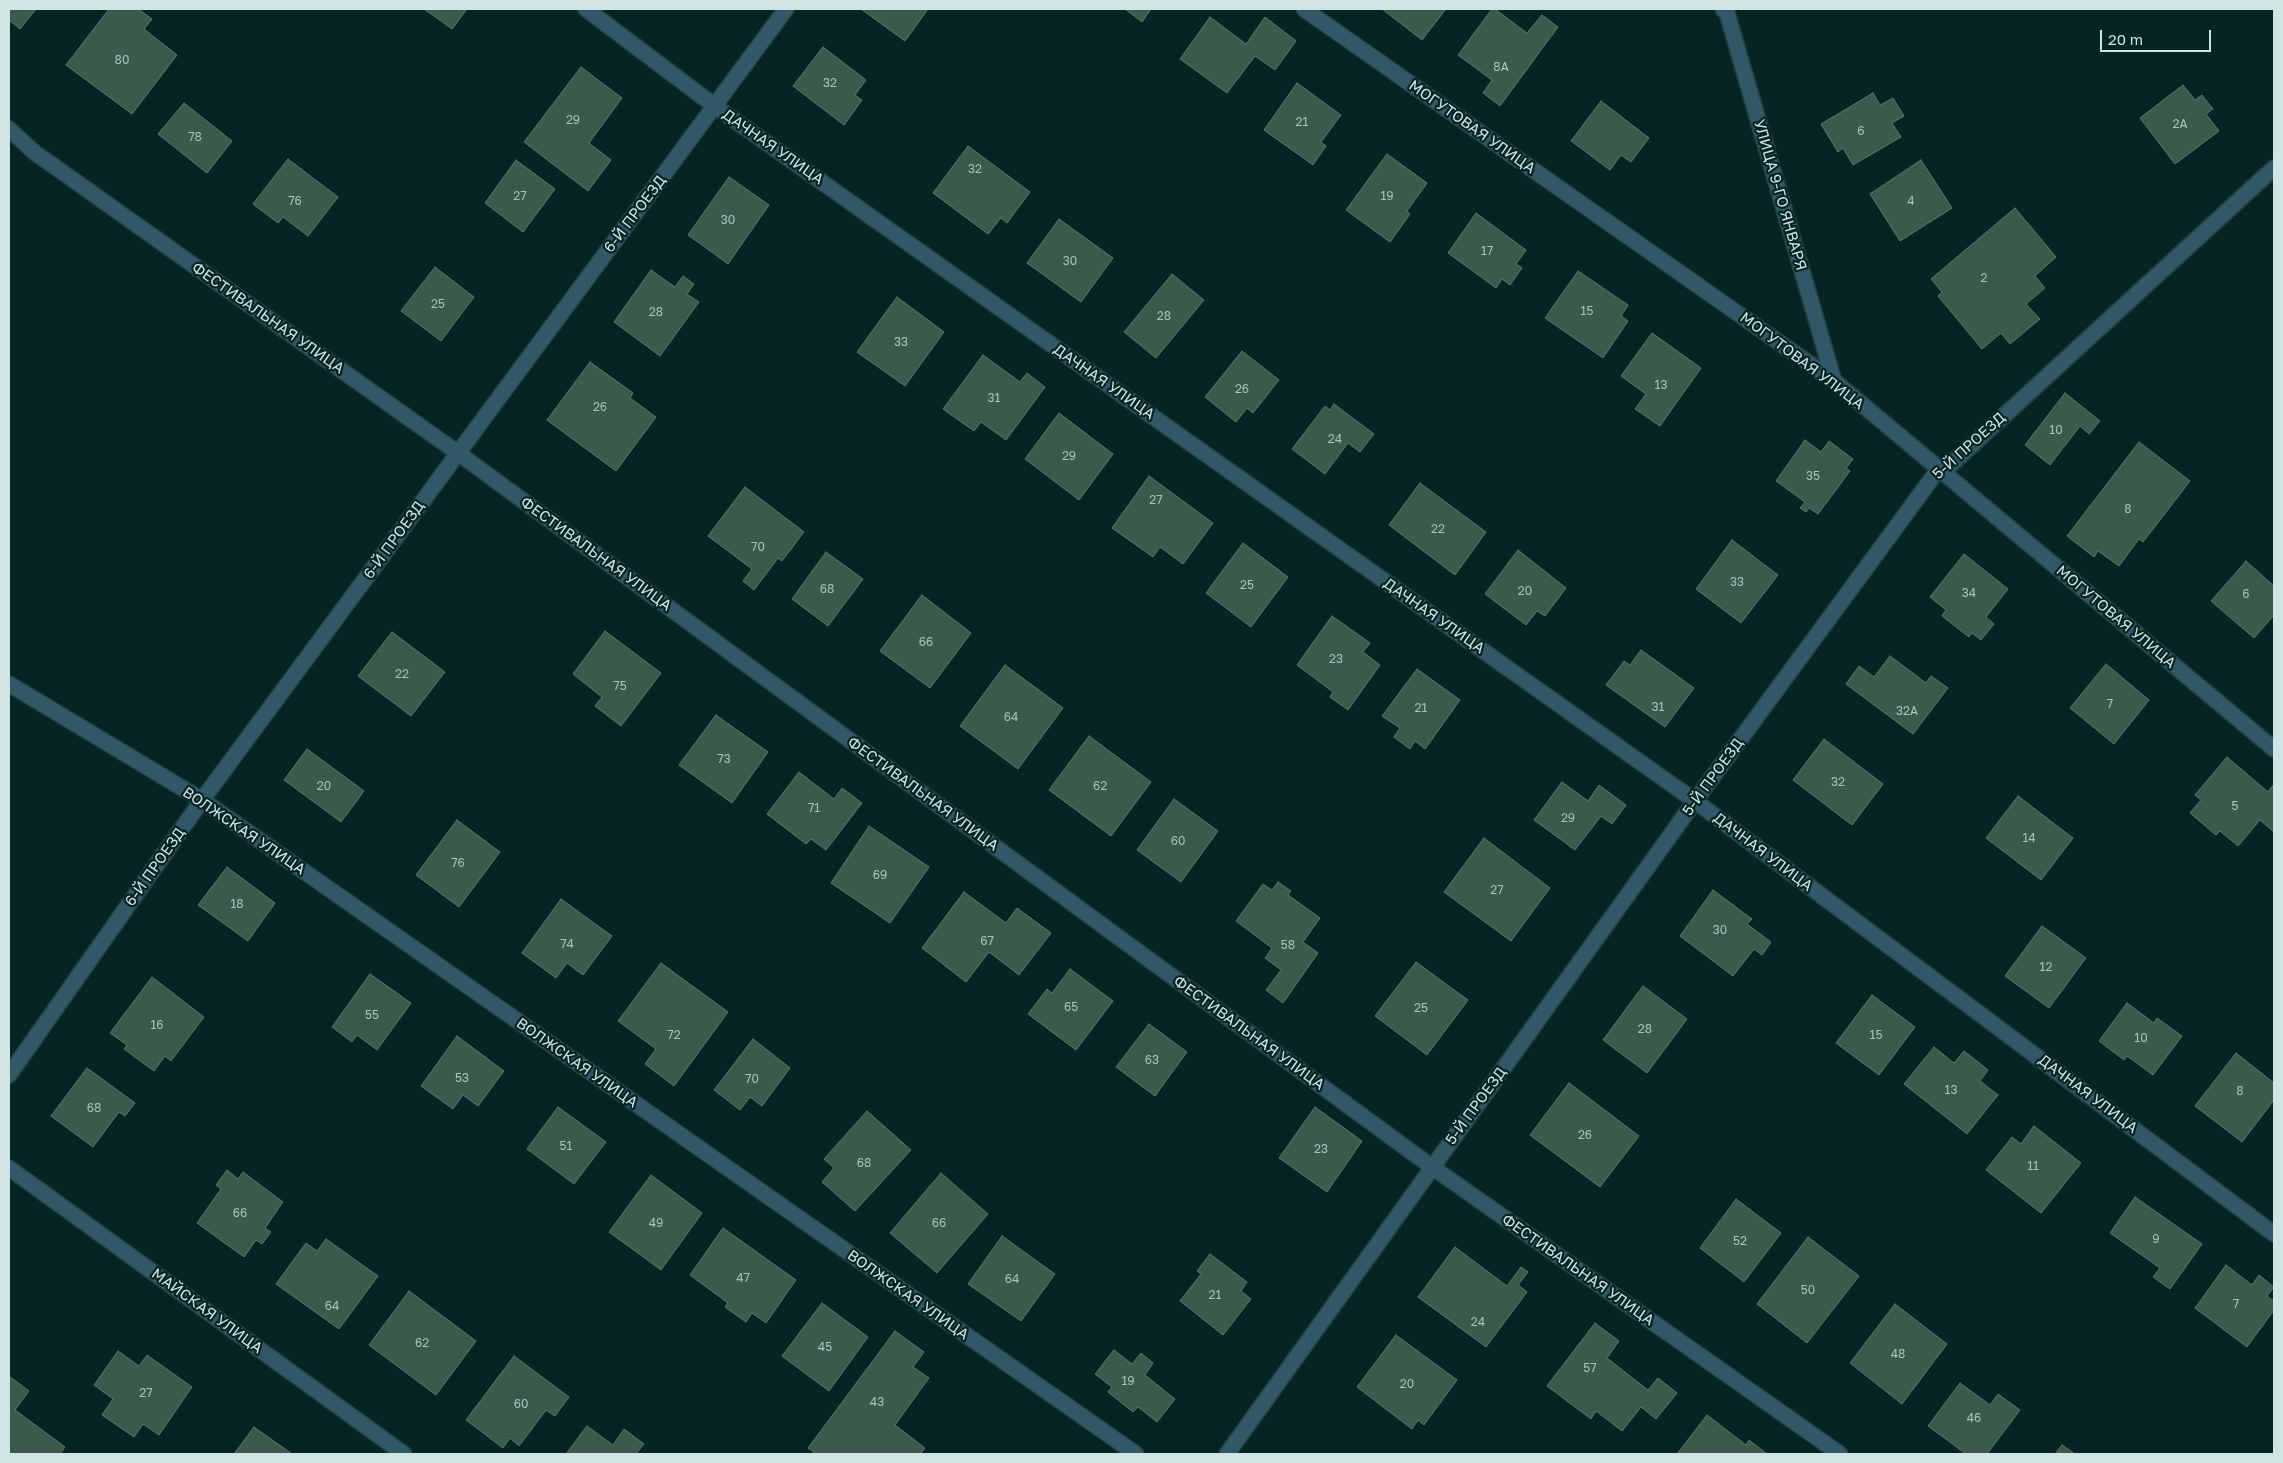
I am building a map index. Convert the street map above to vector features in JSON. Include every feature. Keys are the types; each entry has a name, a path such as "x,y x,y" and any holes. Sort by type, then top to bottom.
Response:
{"street":[{"name":"ДАЧНАЯ УЛИЦА","path":"586,9 716,107 1695,801 2274,1234"},
{"name":"6-Й ПРОЕЗД","path":"9,1075 202,800 716,107 786,9"},
{"name":"МОГУТОВАЯ УЛИЦА","path":"1304,9 1834,382 2274,749"},
{"name":"УЛИЦА 9-ГО ЯНВАРЯ","path":"1723,9 1727,13 1834,382"},
{"name":"ФЕСТИВАЛЬНАЯ УЛИЦА","path":"9,129 34,152 458,453 1432,1167 1840,1454"},
{"name":"5-Й ПРОЕЗД","path":"1227,1454 1695,801 1938,470 1947,468 2274,168"},
{"name":"ВОЛЖСКАЯ УЛИЦА","path":"9,684 202,800 1136,1454"},
{"name":"МАЙСКАЯ УЛИЦА","path":"9,1168 404,1454"}],"building":[{"path":"9,9 36,9 20,29 9,20"},
{"path":"109,9 138,9 152,19 144,29 177,55 132,114 66,65"},
{"path":"424,9 467,9 452,29"},
{"path":"861,9 928,9 905,41"},
{"path":"1125,9 1151,9 1142,22"},
{"path":"1382,9 1446,9 1422,40"},
{"path":"1492,9 1495,9 1527,33 1542,15 1558,27 1500,106 1483,93 1492,80 1458,55"},
{"path":"1210,17 1246,44 1265,17 1296,41 1275,70 1255,56 1227,93 1180,59"},
{"path":"823,47 866,80 855,95 862,100 844,125 793,86"},
{"path":"581,67 622,98 589,143 611,160 588,191 524,142"},
{"path":"1297,83 1341,115 1321,142 1326,146 1313,165 1264,130"},
{"path":"2183,85 2195,100 2202,95 2213,109 2206,114 2219,131 2175,164 2140,118"},
{"path":"1873,93 1880,105 1893,98 1904,116 1892,123 1901,137 1853,165 1843,148 1838,152 1821,124"},
{"path":"1601,101 1649,138 1631,162 1621,155 1610,170 1571,141"},
{"path":"184,103 232,141 207,173 158,134"},
{"path":"968,146 1030,192 1007,223 1001,218 988,234 933,193"},
{"path":"1387,154 1427,183 1407,211 1410,214 1390,242 1346,210"},
{"path":"288,159 338,197 308,236 283,217 278,223 253,204"},
{"path":"516,160 555,189 523,232 485,203"},
{"path":"1921,160 1952,208 1900,241 1870,194"},
{"path":"729,177 769,205 728,264 688,235"},
{"path":"2015,208 2056,257 2035,276 2045,288 2026,304 2040,319 2010,344 2001,333 1982,349 1938,296 1942,292 1931,279"},
{"path":"1476,213 1526,250 1516,264 1522,268 1510,285 1502,279 1496,288 1448,253"},
{"path":"1059,219 1113,258 1081,302 1027,263"},
{"path":"435,267 474,297 441,341 401,311"},
{"path":"651,270 675,287 683,276 694,284 687,294 699,302 660,356 614,322"},
{"path":"1578,271 1628,305 1621,316 1628,321 1603,358 1545,318"},
{"path":"1172,274 1204,300 1156,358 1124,332"},
{"path":"897,297 944,332 905,386 857,352"},
{"path":"1652,333 1701,368 1660,426 1635,409 1646,394 1621,376"},
{"path":"1242,351 1279,380 1253,413 1247,408 1236,422 1205,397"},
{"path":"983,355 1020,382 1027,373 1045,387 1006,440 981,422 974,431 943,409"},
{"path":"590,362 633,393 630,398 656,417 616,471 547,420"},
{"path":"2065,393 2100,421 2089,434 2080,426 2050,465 2025,445"},
{"path":"1334,404 1374,434 1360,452 1348,443 1325,474 1292,449 1325,406 1330,410"},
{"path":"1059,413 1113,454 1079,500 1025,459"},
{"path":"1805,440 1821,452 1829,441 1853,459 1846,468 1850,471 1818,514 1809,508 1806,512 1800,508 1805,502 1776,481"},
{"path":"2139,442 2190,481 2143,542 2139,539 2119,566 2098,551 2094,557 2067,536"},
{"path":"1149,476 1213,523 1183,564 1160,547 1153,557 1112,528"},
{"path":"1420,483 1486,532 1455,575 1389,525"},
{"path":"745,487 804,532 782,561 778,558 754,590 743,581 752,569 708,536"},
{"path":"1732,540 1778,575 1741,623 1696,589"},
{"path":"1243,543 1288,577 1251,627 1206,593"},
{"path":"1518,550 1566,588 1545,616 1537,611 1526,625 1485,594"},
{"path":"826,552 863,579 828,626 792,599"},
{"path":"1964,554 2008,589 1986,617 1994,624 1981,640 1972,633 1969,637 1942,616 1946,610 1930,597"},
{"path":"2246,561 2274,586 2274,615 2254,638 2211,601"},
{"path":"922,595 971,633 930,688 880,651"},
{"path":"1332,616 1370,643 1363,652 1380,665 1348,710 1330,697 1333,692 1297,665"},
{"path":"605,631 661,673 621,726 595,706 602,697 573,674"},
{"path":"392,632 445,672 411,716 358,676"},
{"path":"1641,650 1694,688 1665,727 1606,685 1624,661 1630,665"},
{"path":"1890,656 1926,683 1931,676 1948,688 1913,734 1846,684 1859,666 1874,677"},
{"path":"2106,664 2149,700 2114,744 2070,708"},
{"path":"1005,665 1063,708 1018,769 960,726"},
{"path":"1417,669 1460,700 1425,749 1415,741 1410,749 1394,737 1400,728 1382,716"},
{"path":"716,715 768,752 732,803 679,765"},
{"path":"1089,736 1151,782 1111,836 1049,790"},
{"path":"1824,739 1883,784 1852,825 1793,780"},
{"path":"307,749 364,791 341,822 284,780"},
{"path":"2227,757 2268,792 2274,784 2274,832 2260,820 2238,846 2220,831 2216,835 2190,813 2201,800 2195,795"},
{"path":"799,772 834,799 842,788 862,803 826,850 811,839 806,844 767,814"},
{"path":"1562,782 1588,801 1599,785 1626,805 1612,824 1601,816 1575,850 1534,820"},
{"path":"2018,796 2073,838 2041,880 1986,838"},
{"path":"1174,799 1218,831 1181,882 1137,850"},
{"path":"457,820 500,852 459,907 416,875"},
{"path":"869,826 929,867 890,923 831,883"},
{"path":"1484,838 1550,888 1511,941 1444,892"},
{"path":"227,867 275,903 248,941 198,905"},
{"path":"1278,882 1291,891 1288,895 1320,918 1303,942 1318,953 1283,1003 1266,990 1281,970 1265,958 1272,948 1236,921 1263,884 1272,890"},
{"path":"1713,890 1752,919 1747,924 1771,942 1762,955 1754,949 1733,976 1680,936"},
{"path":"964,892 1006,923 1017,908 1051,933 1019,975 989,952 966,982 922,948"},
{"path":"561,899 612,936 583,975 567,963 556,978 522,953"},
{"path":"2042,926 2086,958 2049,1008 2005,976"},
{"path":"1416,962 1468,1000 1427,1055 1375,1016"},
{"path":"661,963 728,1012 674,1086 645,1064 656,1049 618,1021"},
{"path":"1070,969 1113,1001 1076,1050 1028,1014 1047,989 1052,993"},
{"path":"370,974 411,1003 377,1050 357,1035 352,1042 332,1027"},
{"path":"152,977 204,1017 171,1061 165,1056 154,1071 124,1049 127,1045 110,1033"},
{"path":"1643,986 1687,1019 1647,1073 1603,1040"},
{"path":"1872,995 1915,1027 1879,1075 1836,1043"},
{"path":"2127,1003 2154,1023 2157,1018 2182,1036 2153,1075 2127,1056 2124,1060 2099,1041"},
{"path":"1149,1024 1187,1052 1155,1096 1116,1067"},
{"path":"457,1036 504,1071 478,1106 463,1095 453,1109 421,1086"},
{"path":"753,1039 790,1068 762,1106 750,1097 740,1110 714,1090"},
{"path":"1934,1047 1954,1063 1964,1051 1988,1070 1980,1081 1998,1095 1967,1134 1904,1084"},
{"path":"2236,1053 2274,1083 2274,1100 2242,1142 2195,1106"},
{"path":"87,1068 135,1103 125,1116 119,1112 93,1147 51,1116"},
{"path":"1569,1083 1639,1136 1600,1187 1530,1135"},
{"path":"558,1107 606,1142 574,1184 527,1149"},
{"path":"1315,1107 1362,1141 1327,1192 1279,1158"},
{"path":"867,1111 911,1150 855,1211 822,1182 834,1168 824,1159"},
{"path":"2034,1126 2081,1163 2041,1213 1986,1170 2012,1137 2021,1144"},
{"path":"227,1170 238,1179 243,1172 283,1202 265,1228 271,1232 262,1244 256,1240 244,1257 197,1223 221,1189 216,1185"},
{"path":"941,1173 988,1214 937,1273 890,1233"},
{"path":"651,1175 702,1213 661,1270 609,1232"},
{"path":"2135,1197 2202,1244 2170,1289 2153,1277 2160,1268 2110,1233"},
{"path":"1736,1199 1781,1233 1744,1282 1700,1248"},
{"path":"723,1228 796,1280 766,1323 752,1313 746,1322 725,1307 728,1303 690,1275"},
{"path":"1002,1236 1055,1274 1021,1321 968,1284"},
{"path":"1808,1237 1859,1276 1807,1343 1757,1304"},
{"path":"326,1239 378,1276 339,1329 276,1284 306,1243 317,1251"},
{"path":"1455,1247 1507,1286 1521,1267 1528,1272 1518,1285 1527,1292 1486,1347 1418,1297"},
{"path":"1210,1254 1247,1282 1241,1291 1251,1299 1223,1335 1180,1301 1201,1274 1197,1271"},
{"path":"2226,1265 2252,1285 2259,1275 2274,1287 2267,1296 2274,1301 2274,1310 2247,1347 2195,1308"},
{"path":"409,1291 476,1341 436,1395 369,1345"},
{"path":"822,1303 868,1337 829,1391 782,1356"},
{"path":"1895,1304 1947,1344 1902,1404 1850,1363"},
{"path":"1595,1323 1619,1341 1607,1358 1648,1390 1658,1378 1677,1393 1656,1419 1641,1407 1622,1431 1596,1411 1591,1419 1547,1386"},
{"path":"895,1331 924,1352 913,1367 929,1378 895,1425 925,1448 920,1454 812,1454 814,1452 808,1448"},
{"path":"1396,1335 1457,1380 1424,1425 1418,1420 1412,1429 1357,1387"},
{"path":"1114,1350 1132,1364 1141,1353 1153,1363 1145,1375 1175,1399 1157,1422 1138,1407 1133,1412 1108,1392 1112,1387 1095,1374"},
{"path":"118,1351 139,1366 147,1355 192,1387 159,1435 143,1424 134,1437 102,1415 113,1399 94,1385"},
{"path":"514,1356 569,1397 555,1416 546,1410 519,1446 510,1438 503,1448 466,1420"},
{"path":"9,1376 29,1391 15,1410 65,1447 60,1454 9,1454"},
{"path":"1960,1383 1990,1405 1998,1394 2020,1410 1987,1454 1966,1454 1928,1426"},
{"path":"1707,1415 1746,1445 1749,1440 1767,1454 1677,1454"},
{"path":"587,1426 613,1445 624,1429 644,1444 636,1454 566,1454"},
{"path":"254,1427 292,1454 234,1454"},
{"path":"2062,1445 2075,1454 2055,1454"}]}
